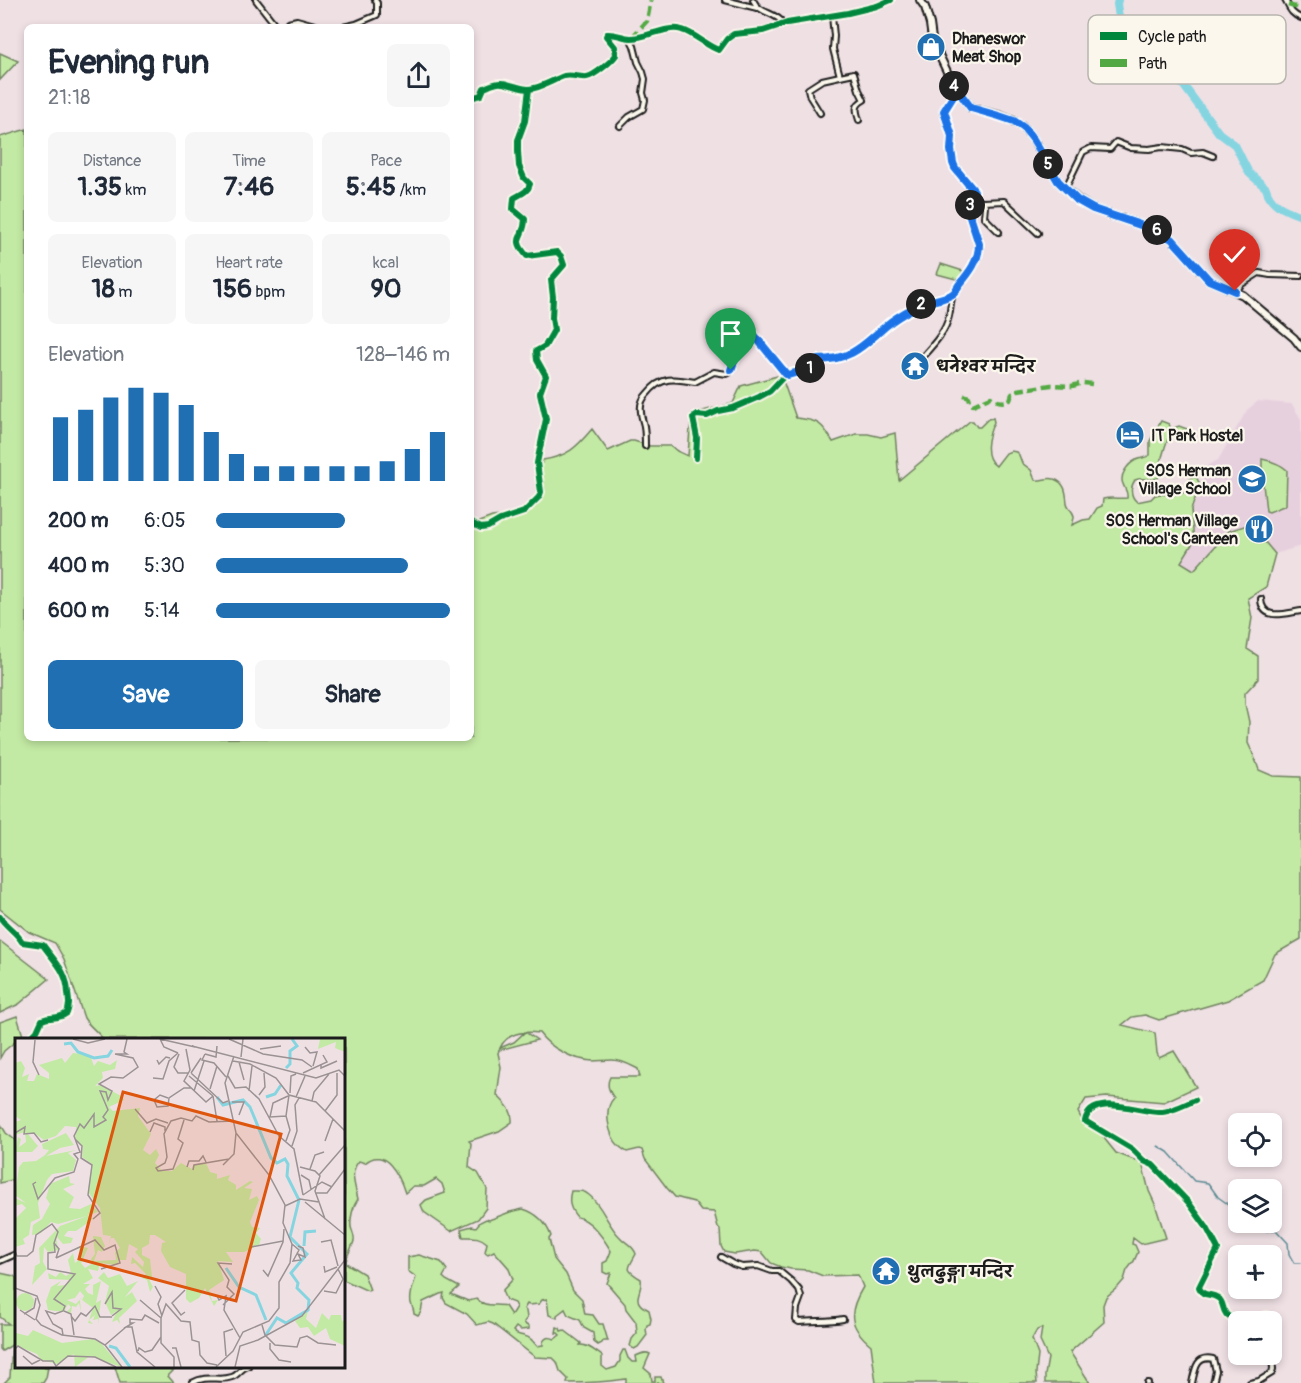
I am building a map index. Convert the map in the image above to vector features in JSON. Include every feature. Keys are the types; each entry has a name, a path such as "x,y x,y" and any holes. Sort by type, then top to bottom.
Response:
{"main road":[{"path":"920,0 925,7 932,39 953,84 971,108 1007,118 1024,128 1058,181 1077,200 1093,209 1155,230 1172,239 1209,280 1243,295 1294,338 1301,347"}],"street":[{"path":"256,0 275,24"},
{"path":"356,24 377,15 375,0"},
{"path":"725,0 775,15 784,24"},
{"path":"753,0 757,8"},
{"path":"474,97 481,96 484,88 500,82 529,89 567,75 589,77 616,55 615,47 606,36 607,34 612,33 630,38 675,28 690,33 719,50 734,34 764,31 784,24 876,6 891,0"},
{"path":"1285,0 1289,10 1301,18"},
{"path":"832,16 833,54 840,76"},
{"path":"288,24 288,22 297,20 311,24"},
{"path":"620,126 629,117 644,109 645,79 630,38"},
{"path":"820,114 808,89 822,80 854,73 864,100 856,106 859,120"},
{"path":"924,355 945,327 953,294 972,270 979,249 969,213 974,191 953,163 952,136 944,111 954,95 953,84"},
{"path":"474,524 481,528 488,527 500,520 524,512 541,492 537,463 546,419 540,393 546,376 537,360 536,351 545,346 554,330 551,280 564,265 557,252 527,256 519,246 518,238 525,227 525,219 513,209 514,198 526,192 530,184 524,178 519,166 518,151 518,140 525,121 529,89"},
{"path":"1066,187 1083,152 1091,148 1110,149 1116,142 1131,148 1162,147 1182,149 1191,153 1203,152 1213,156"},
{"path":"972,200 1004,201 1038,233"},
{"path":"983,202 984,217 999,232"},
{"path":"1235,291 1259,273 1301,276"},
{"path":"696,458 698,438 694,416 707,416 759,398 770,391 786,374 812,368 818,360 856,351 908,311 922,303 953,294"},
{"path":"645,446 645,432 640,410 643,399 652,388 666,380 681,379 694,382 714,372 729,373 735,358 744,347 748,328 786,374"},
{"path":"1261,599 1266,612 1272,615 1301,610"},
{"path":"0,917 22,942 42,945 63,971 68,984 70,1005 67,1013 56,1018 50,1017 42,1020 37,1031 30,1038"},
{"path":"1196,1100 1161,1113 1107,1104 1095,1107 1086,1115 1085,1121 1132,1149 1144,1161 1153,1165 1190,1203 1218,1249 1201,1281 1200,1291 1220,1299 1228,1317"},
{"path":"0,1261 15,1254"},
{"path":"721,1257 742,1267 758,1266 779,1271 799,1290 801,1297 796,1320 799,1322 843,1319"},
{"path":"1192,1383 1195,1367 1199,1361 1208,1357 1213,1359 1216,1371 1214,1383"},
{"path":"1250,1383 1259,1381 1272,1373 1273,1365"},
{"path":"192,1383 205,1378 231,1378 244,1368"}],"shaded area":[{"name":"SOS Herman Village School","path":"1258,401 1292,404 1301,419 1301,546 1275,554 1250,525 1229,531 1194,570 1181,562 1194,541 1191,510 1197,493 1208,465 1218,460 1247,410"}],"green space":[{"path":"0,53 18,61 0,80"},
{"path":"24,130 24,741 474,741 474,524 492,517 524,513 537,505 545,492 539,470 543,460 571,450 592,429 608,451 634,441 650,446 671,446 688,456 691,414 733,403 741,386 781,375 796,418 819,424 833,442 856,434 881,437 895,433 899,480 970,421 980,427 988,419 993,418 994,422 987,445 992,462 996,466 1006,453 1016,452 1022,463 1031,470 1035,480 1052,479 1061,483 1074,516 1072,525 1090,519 1097,508 1102,506 1103,499 1127,498 1122,481 1123,474 1133,462 1150,455 1150,441 1161,421 1169,424 1171,429 1179,426 1187,429 1187,431 1171,435 1168,439 1158,465 1162,471 1158,478 1135,480 1132,494 1137,502 1160,494 1173,495 1192,491 1188,484 1191,477 1196,477 1199,482 1191,510 1194,541 1181,562 1194,570 1229,531 1250,524 1275,554 1266,587 1248,598 1252,618 1247,649 1258,656 1258,679 1245,693 1245,704 1249,722 1248,743 1259,770 1273,776 1301,777 1301,939 1275,954 1263,980 1228,1000 1159,1020 1145,1015 1132,1017 1122,1025 1155,1033 1159,1058 1174,1051 1196,1087 1164,1102 1107,1097 1086,1099 1078,1112 1082,1120 1099,1132 1116,1153 1142,1163 1149,1191 1166,1238 1141,1244 1133,1238 1132,1244 1138,1252 1124,1280 1106,1297 1103,1305 1104,1322 1070,1352 1090,1383 1045,1383 1048,1358 1040,1341 1042,1328 1037,1330 1032,1339 1038,1355 1037,1383 876,1383 871,1345 854,1325 853,1311 863,1287 858,1275 823,1276 808,1270 781,1267 771,1263 762,1252 735,1254 724,1252 714,1212 701,1211 694,1202 675,1197 645,1159 642,1150 627,1152 619,1146 612,1135 608,1122 609,1109 614,1098 608,1083 610,1077 640,1077 638,1069 619,1061 593,1061 570,1056 549,1044 539,1033 526,1033 537,1040 499,1050 498,1053 501,1067 497,1095 510,1110 512,1122 499,1131 469,1141 471,1143 469,1167 478,1173 487,1189 486,1208 478,1219 451,1231 424,1212 421,1205 426,1200 445,1193 442,1184 436,1179 424,1186 413,1186 405,1193 391,1165 385,1160 372,1158 365,1163 359,1161 356,1165 354,1179 358,1199 351,1216 354,1239 346,1263 364,1274 370,1290 368,1291 345,1280 345,1038 102,1038 88,1024 64,959 55,943 29,932 0,909 0,137","holes":["524,1033 514,1042 500,1048 511,1036"]},
{"path":"941,264 963,271 960,280 937,274"},
{"path":"1262,459 1276,463 1287,470 1286,505 1269,512 1266,511"},
{"path":"0,941 49,979 19,1004 0,1013"},
{"path":"17,1016 24,1038 15,1038 15,1042 4,1051 0,1058 0,1022"},
{"path":"0,1123 6,1133 15,1140 15,1179 0,1183"},
{"path":"571,1191 585,1192 594,1199 616,1232 635,1251 636,1254 629,1268 641,1279 638,1301 649,1310 651,1319 646,1329 647,1335 634,1349 630,1346 637,1333 636,1322 625,1304 607,1283 611,1273 603,1272 603,1263 607,1261 611,1251 593,1226 577,1217 571,1208"},
{"path":"523,1209 532,1213 546,1226 551,1236 549,1239 554,1259 566,1274 573,1290 582,1299 585,1314 593,1315 599,1324 603,1324 608,1341 603,1341 598,1345 594,1342 593,1333 584,1328 580,1320 568,1315 565,1309 557,1315 557,1318 549,1315 547,1299 542,1300 539,1304 527,1304 524,1309 527,1318 524,1322 529,1329 520,1330 516,1327 513,1331 530,1338 537,1346 543,1345 547,1338 555,1339 560,1335 556,1333 557,1327 560,1328 561,1331 564,1330 581,1343 580,1345 589,1347 602,1356 602,1366 607,1370 616,1367 623,1350 632,1362 637,1362 636,1356 648,1353 650,1354 644,1368 651,1374 652,1381 655,1381 655,1377 661,1377 663,1383 626,1383 626,1379 567,1383 568,1379 560,1371 553,1358 535,1357 493,1324 488,1322 477,1325 467,1314 446,1303 443,1298 444,1293 423,1302 418,1316 414,1314 411,1297 416,1277 408,1271 408,1257 419,1255 441,1262 447,1270 443,1277 459,1287 451,1294 468,1301 477,1299 486,1304 505,1306 511,1315 516,1307 514,1303 506,1300 502,1291 513,1279 508,1267 494,1251 488,1254 485,1252 487,1243 479,1238 463,1237 461,1229 476,1227 486,1219"},
{"path":"0,1273 15,1277 15,1368 48,1368 43,1383 4,1383 10,1377 12,1345 2,1351 0,1349 0,1324 9,1324 0,1317"},
{"path":"116,1368 176,1368 168,1376 174,1383 120,1383"}],"waterway":[{"path":"1118,0 1119,15"},
{"path":"1182,84 1219,133 1235,145 1249,173 1266,188 1271,199 1279,206 1301,216"},
{"path":"1158,1146 1168,1152 1194,1181 1208,1183 1218,1197 1228,1204"},
{"path":"1279,1233 1288,1243 1289,1254 1294,1263 1301,1263"}],"marked path":[{"path":"632,37 647,21 651,0"},
{"path":"1288,5 1295,7 1301,4"},
{"path":"964,395 969,397 973,405 991,397 998,401 1008,401 1018,390 1051,385 1092,384"}],"cycle path":[{"path":"474,97 481,95 484,88 497,83 529,89 564,76 590,76 603,68 616,55 615,47 606,36 607,34 631,38 676,29 687,32 719,50 734,34 763,31 787,23 848,13 891,0"},
{"path":"474,524 481,528 488,527 500,520 524,512 541,492 537,463 546,419 540,393 546,376 537,360 536,351 545,346 554,330 551,280 564,265 557,252 527,256 519,241 525,219 513,209 514,198 526,191 530,184 524,178 519,166 518,151 518,140 525,121 529,89"},
{"path":"696,458 697,438 693,418 696,415 707,416 759,397 770,391 786,374 812,368 818,359 845,356 854,352 905,313 953,294"},
{"path":"0,917 22,942 43,945 60,967 67,985 69,1003 67,1013 60,1017 42,1020 37,1031 30,1038"},
{"path":"1195,1100 1163,1112 1106,1105 1096,1107 1089,1112 1085,1121 1132,1149 1144,1161 1153,1165 1189,1203 1207,1228 1218,1249 1199,1287 1203,1293 1220,1300 1228,1316"}],"place":[{"name":"Dhaneswor Meat Shop","path":"931,47"},
{"name":"धनेश्वर मन्दिर","path":"915,366"},
{"name":"IT Park Hostel","path":"1130,435"},
{"name":"SOS Herman Village School","path":"1252,479"},
{"name":"SOS Herman Village School's Canteen","path":"1259,529"},
{"name":"थुलढुङ्गा मन्दिर","path":"886,1271"}],"route":[{"path":"731,370 735,358 743,350 748,328 788,375 812,368 818,360 845,356 856,351 897,317 922,303 953,294 972,270 979,249 969,213 974,191 953,163 952,136 944,111 954,95 953,84 971,108 1014,121 1024,128 1058,181 1077,200 1093,209 1155,230 1172,239 1209,280 1235,291"}]}
